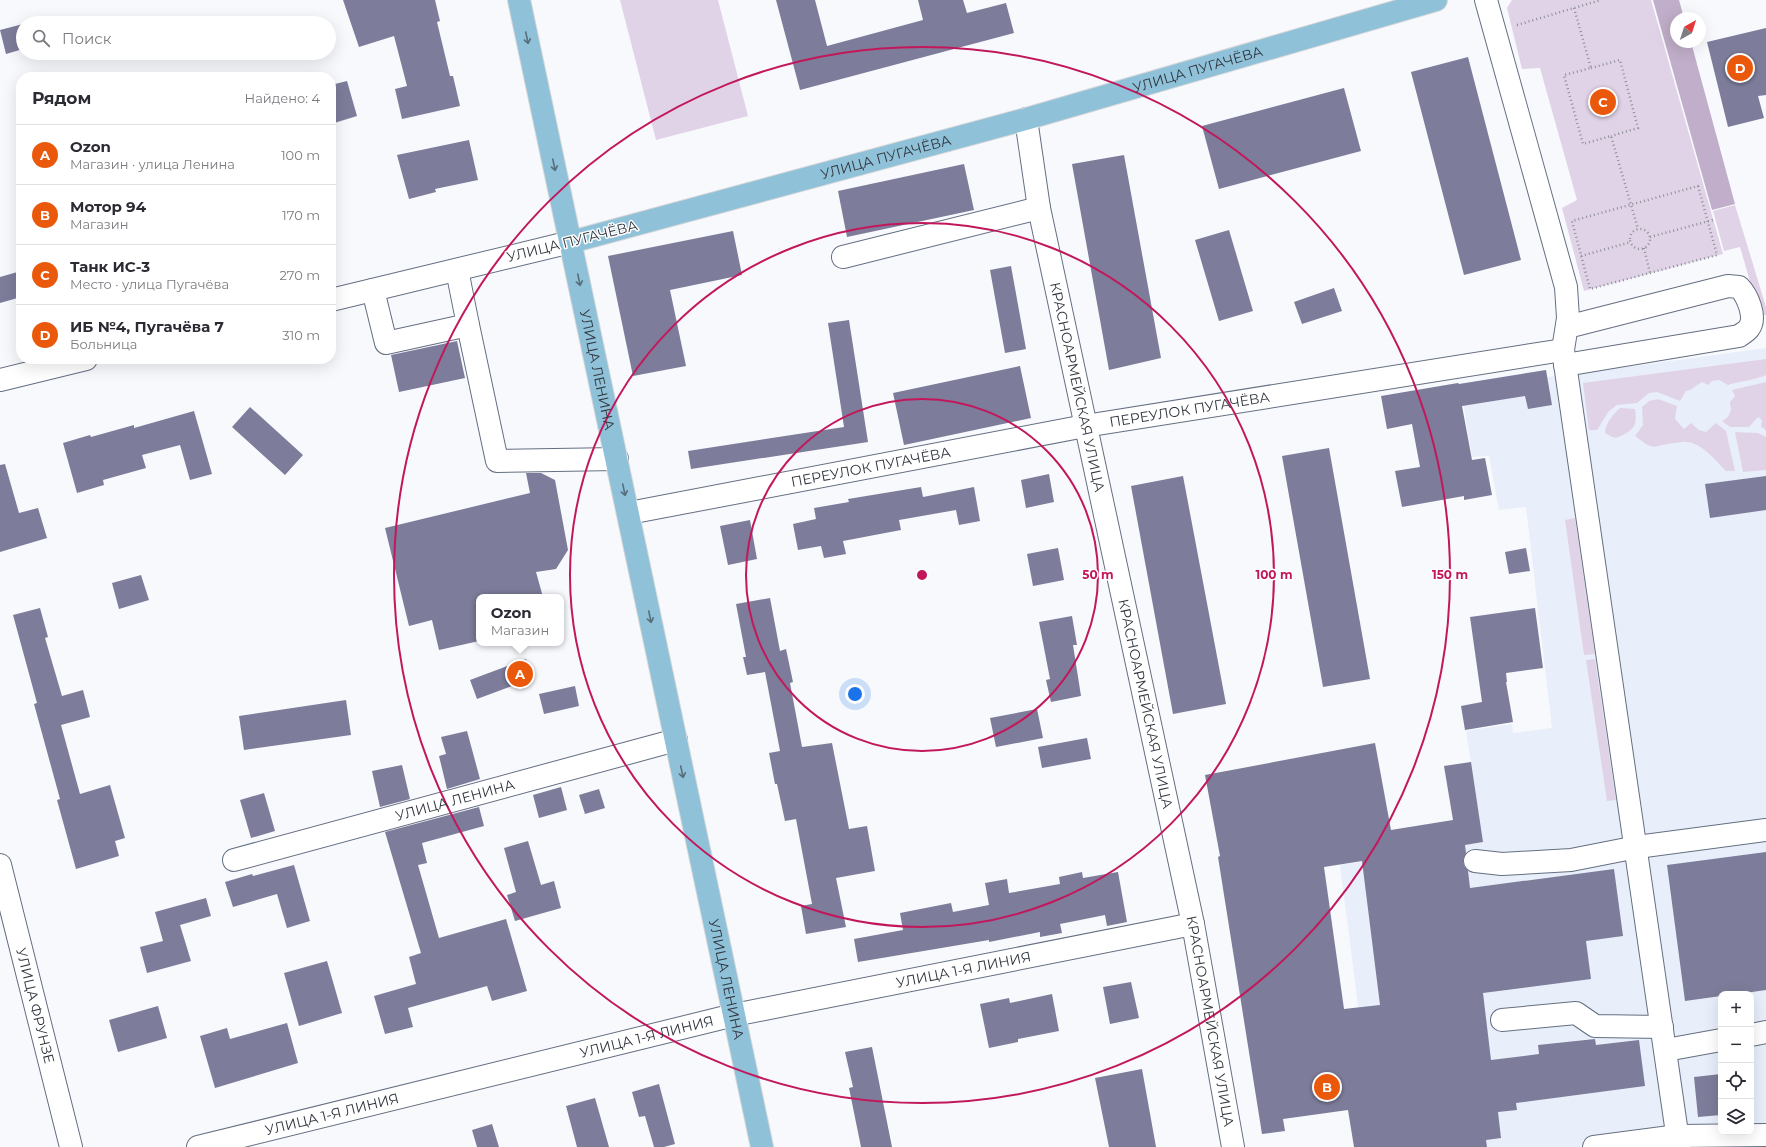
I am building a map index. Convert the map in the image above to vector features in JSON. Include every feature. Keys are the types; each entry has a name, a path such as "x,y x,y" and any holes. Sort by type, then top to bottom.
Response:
{"main road":[{"name":"УЛИЦА ЛЕНИНА","path":"519,0 629,513 762,1147"},
{"name":"УЛИЦА ПУГАЧЁВА","path":"571,242 1026,119 1436,0"}],"street":[{"path":"1486,0 1566,287 1568,318 1564,357 1637,847 1679,1142"},
{"name":"КРАСНОАРМЕЙСКАЯ УЛИЦА","path":"1026,119 1039,208 1193,924 1233,1147"},
{"path":"843,257 1039,208"},
{"name":"УЛИЦА ПУГАЧЁВА","path":"336,299 571,242"},
{"path":"457,270 497,461 617,459"},
{"name":"ПЕРЕУЛОК ПУГАЧЁВА","path":"629,513 1085,426 1370,382 1739,336 1750,328 1752,317 1746,295 1739,287 1728,286 1567,327"},
{"path":"373,290 386,343 468,324"},
{"path":"0,380 66,364"},
{"name":"УЛИЦА ЛЕНИНА","path":"234,860 676,740"},
{"path":"1475,861 1502,864 1571,860 1637,847 1766,830"},
{"name":"УЛИЦА ФРУНЗЕ","path":"0,865 71,1147"},
{"name":"УЛИЦА 1-Я ЛИНИЯ","path":"198,1147 734,1015 1193,924"},
{"path":"1502,1020 1576,1013 1595,1026 1662,1027"},
{"path":"1754,1034 1766,1032"},
{"path":"1666,1050 1718,1041"},
{"path":"1594,1147 1766,1135"}],"path":[{"path":"1512,26 1601,0"},
{"path":"1574,8 1591,68"},
{"path":"1620,60 1638,128 1611,136 1583,144 1564,75 1620,60"},
{"path":"1611,136 1638,229"},
{"path":"1581,256 1572,220 1698,186 1717,255 1590,289"},
{"path":"1650,237 1713,220"},
{"path":"1638,229 1644,230 1650,237"},
{"path":"1638,229 1631,236 1631,242 1635,248 1644,248 1649,243 1650,237"},
{"path":"1575,257 1631,242"},
{"path":"1644,248 1650,273"}],"shaded area":[{"path":"620,0 718,0 748,116 656,140"},
{"path":"1512,0 1651,0 1723,254 1584,291 1562,208 1577,200 1540,68 1522,69 1507,8"},
{"path":"1653,0 1679,0 1682,12 1670,12 1670,48 1693,48 1735,204 1712,210"},
{"path":"1735,205 1766,307 1766,315 1760,316 1740,247 1724,251 1713,211"},
{"path":"1766,348 1766,1147 1376,1147 1340,865 1483,842 1466,731 1512,724 1513,733 1552,728 1526,507 1499,510 1489,456 1472,457 1460,384 1546,370 1547,377"},
{"path":"1766,359 1766,375 1728,385 1719,380 1712,381 1708,385 1702,382 1686,391 1680,401 1657,392 1649,393 1637,403 1617,405 1609,411 1597,430 1589,430 1583,383"},
{"path":"1766,382 1766,430 1761,427 1762,420 1758,417 1749,427 1730,427 1722,421 1728,417 1731,410 1730,402 1735,396 1732,390"},
{"path":"1658,399 1677,406 1675,419 1684,429 1691,423 1699,430 1706,432 1716,423 1726,431 1735,471 1726,471 1708,453 1693,443 1684,442 1654,447 1635,436 1643,425 1642,407 1649,401"},
{"path":"1620,408 1635,409 1635,424 1629,432 1613,437 1605,433 1605,430 1610,419"},
{"path":"1735,432 1758,433 1766,437 1766,470 1743,472"},
{"path":"1575,518 1595,654 1584,655 1565,520"},
{"path":"1595,659 1616,800 1607,801 1586,660"}],"building":[{"path":"343,0 435,0 440,21 437,22 450,76 453,76 460,106 402,119 395,89 407,86 394,36 359,47"},
{"path":"776,0 815,0 827,46 923,20 918,0 963,0 967,13 1006,3 1014,33 800,90"},
{"path":"16,26 16,51 6,54 0,30"},
{"path":"1766,28 1766,95 1758,96 1764,118 1728,127 1707,42"},
{"path":"1468,57 1521,260 1464,275 1411,72"},
{"path":"347,81 357,116 336,122 336,84"},
{"path":"1344,88 1361,151 1219,189 1202,126"},
{"path":"469,140 478,180 435,189 436,192 409,199 397,155"},
{"path":"1124,155 1161,358 1109,370 1072,164"},
{"path":"964,164 974,210 847,237 838,191"},
{"path":"1229,230 1253,311 1219,321 1195,240"},
{"path":"733,231 742,275 670,290 686,366 633,376 608,256"},
{"path":"1011,266 1026,349 1005,353 990,270"},
{"path":"16,272 16,298 0,303 0,277"},
{"path":"1334,288 1342,311 1302,324 1294,302"},
{"path":"849,320 868,442 691,469 688,451 844,427 828,323"},
{"path":"457,341 465,378 399,392 391,355"},
{"path":"1020,366 1031,418 904,445 893,393"},
{"path":"1546,370 1552,405 1528,409 1525,396 1462,406 1472,460 1485,458 1492,495 1464,500 1464,496 1402,507 1395,471 1420,467 1412,424 1387,429 1381,396"},
{"path":"250,407 303,455 285,475 232,427"},
{"path":"194,411 212,474 190,480 180,445 142,455 146,468 103,480 104,485 77,493 63,443 134,425 134,428"},
{"path":"1329,448 1370,679 1323,687 1282,456"},
{"path":"5,464 19,513 38,508 47,538 0,552 0,465"},
{"path":"526,473 541,473 555,480 568,550 556,569 536,572 542,594 476,594 476,642 439,650 432,620 409,626 385,528 530,493"},
{"path":"1049,474 1054,502 1026,508 1021,480"},
{"path":"1183,476 1226,704 1173,714 1131,486"},
{"path":"1766,476 1766,510 1710,518 1705,484"},
{"path":"921,487 923,497 974,487 980,521 959,525 956,510 899,520 901,530 843,541 846,554 824,558 821,546 798,550 793,524 816,519 814,508 849,502 848,499"},
{"path":"750,520 757,559 728,565 720,526"},
{"path":"1058,548 1064,580 1033,586 1027,554"},
{"path":"1526,548 1530,571 1509,574 1505,552"},
{"path":"141,575 149,600 119,609 112,583"},
{"path":"770,598 780,651 786,649 793,682 790,683 802,747 832,743 849,829 867,826 875,871 836,878 846,927 806,934 801,906 812,904 796,819 785,821 777,784 775,784 769,753 780,751 765,672 747,675 743,657 746,657 736,604"},
{"path":"40,608 48,637 45,638 62,696 83,690 90,717 61,725 80,794 110,785 125,838 115,841 119,856 76,869 57,800 60,799 34,704 37,703 13,615"},
{"path":"1535,608 1543,668 1506,673 1506,682 1513,722 1465,730 1461,706 1482,702 1470,617"},
{"path":"1072,616 1077,645 1073,645 1081,696 1051,702 1046,680 1050,679 1039,622"},
{"path":"526,659 533,678 477,699 470,680"},
{"path":"575,686 579,706 544,714 539,694"},
{"path":"346,700 351,735 244,750 239,716"},
{"path":"1037,709 1043,738 996,747 990,718"},
{"path":"467,731 480,779 447,789 439,756 446,754 441,737"},
{"path":"1087,738 1091,759 1042,768 1038,747"},
{"path":"1375,743 1391,830 1453,820 1444,766 1471,762 1483,842 1465,845 1466,853 1463,860 1464,866 1468,871 1470,888 1614,869 1623,936 1586,941 1591,979 1483,993 1491,1060 1539,1054 1538,1045 1595,1039 1596,1045 1639,1040 1645,1086 1516,1103 1517,1110 1498,1112 1501,1138 1486,1140 1487,1147 1354,1147 1348,1110 1283,1119 1285,1131 1262,1134 1218,857 1220,856 1205,775","holes":["1362,861 1380,1005 1344,1009 1324,867"]},
{"path":"402,765 410,799 380,807 372,771"},
{"path":"561,787 567,810 539,818 533,795"},
{"path":"599,789 605,808 585,814 579,795"},
{"path":"264,793 275,831 251,838 240,800"},
{"path":"479,807 484,826 422,843 427,863 418,865 439,938 506,919 527,991 492,1001 487,986 408,1008 413,1027 385,1034 374,996 416,984 409,957 421,953 385,832"},
{"path":"528,841 541,885 554,881 561,908 515,921 507,895 516,892 504,848"},
{"path":"1766,852 1766,990 1754,992 1718,991 1718,996 1685,1001 1667,865"},
{"path":"294,865 310,921 287,928 277,894 233,907 225,882 252,874 253,876"},
{"path":"1082,872 1083,878 1118,872 1127,922 1107,926 1105,915 1060,924 1062,933 1040,937 1040,932 989,942 989,940 858,962 854,939 903,930 900,913 951,903 953,912 989,905 985,883 1007,879 1009,893 1060,884 1059,877"},
{"path":"206,898 211,916 180,925 191,961 147,973 140,947 163,941 155,912"},
{"path":"327,961 342,1013 299,1026 284,973"},
{"path":"1131,982 1139,1018 1110,1024 1103,987"},
{"path":"1052,994 1059,1031 1018,1039 1018,1042 989,1048 980,1004 1009,998 1010,1003"},
{"path":"158,1006 167,1038 118,1052 109,1020"},
{"path":"287,1023 298,1063 215,1088 200,1036 227,1028 230,1039"},
{"path":"872,1047 892,1147 861,1147 849,1088 853,1087 845,1052"},
{"path":"1142,1069 1156,1147 1109,1147 1095,1078"},
{"path":"1718,1074 1718,1115 1698,1117 1694,1077"},
{"path":"659,1084 675,1144 664,1147 654,1147 645,1116 639,1117 632,1092"},
{"path":"595,1098 609,1147 577,1147 566,1106"},
{"path":"492,1124 499,1147 477,1147 472,1130"}],"place":[{"name":"ИБ №4, Пугачёва 7","path":"1740,68"},
{"name":"Танк ИС-3","path":"1603,102"},
{"name":"Ozon","path":"520,674"},
{"name":"Мотор 94","path":"1327,1087"}]}
